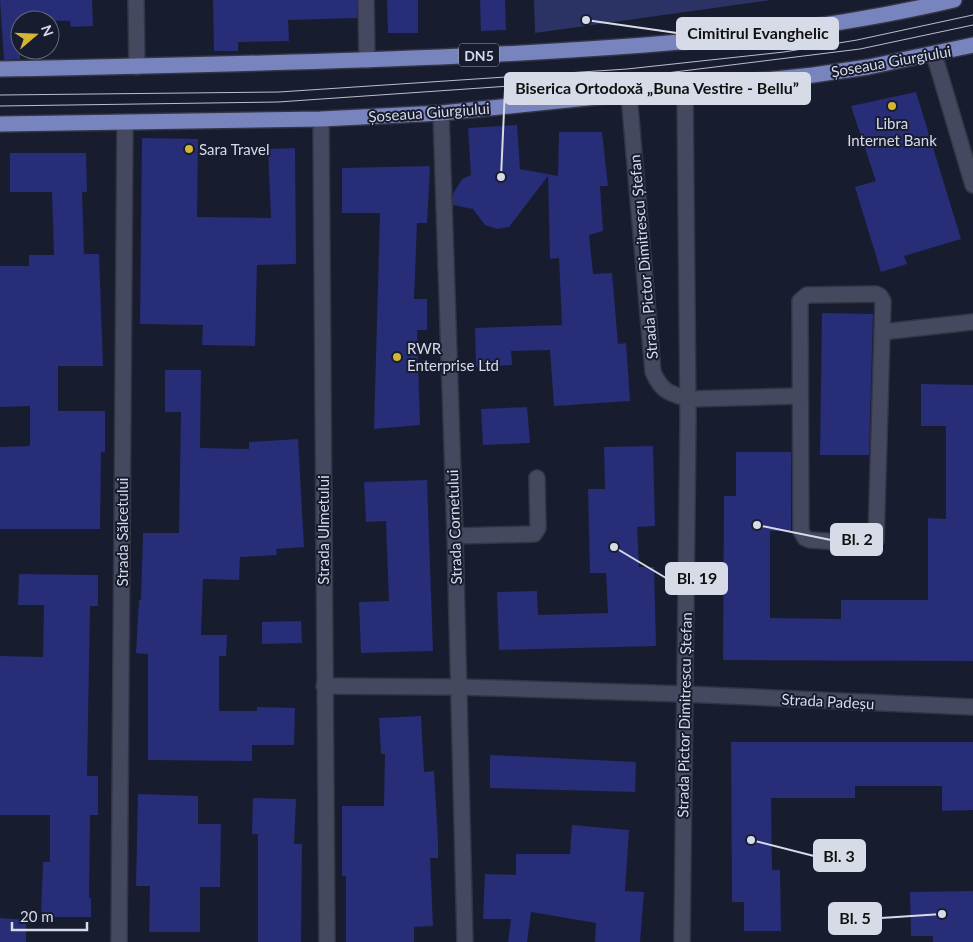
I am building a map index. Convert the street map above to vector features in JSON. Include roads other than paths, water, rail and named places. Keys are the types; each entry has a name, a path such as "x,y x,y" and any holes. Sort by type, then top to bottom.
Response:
{"main road":[{"name":"DN5","path":"0,69 367,60 631,47 743,37 858,20 954,0"},
{"name":"Șoseaua Giurgiului","path":"0,124 321,118 441,113 685,90 868,67 973,45"}],"street":[{"path":"136,0 137,67"},
{"path":"366,0 367,60"},
{"path":"934,54 973,185"},
{"name":"Strada Pictor Dimitrescu Ștefan","path":"682,942 688,399 685,90"},
{"name":"Strada Pictor Dimitrescu Ștefan","path":"629,95 653,372 661,388 668,393 688,399"},
{"name":"Strada Cornetului","path":"441,113 455,536 465,942"},
{"name":"Strada Ulmetului","path":"321,118 327,942"},
{"name":"Strada Sălcetului","path":"119,942 124,122"},
{"path":"807,294 876,294 880,296 882,301 882,332 876,540 869,544 810,540 805,538 801,531 800,302 802,297 807,294"},
{"path":"882,332 973,322"},
{"path":"688,399 800,396"},
{"path":"455,536 534,534 538,528 537,478"},
{"name":"Strada Padeșu","path":"324,686 458,687 684,694 973,707"}],"tram line":[{"path":"0,95 279,92 627,69 784,52 857,40 973,15"},
{"path":"0,106 278,102 626,78 860,49 973,25"}],"place":[{"name":"Cimitirul Evanghelic","path":"586,20"},
{"name":"Libra Internet Bank","path":"892,106"},
{"name":"Sara Travel","path":"189,149"},
{"name":"Biserica Ortodoxă „Buna Vestire - Bellu”","path":"501,177"},
{"name":"RWR Enterprise Ltd","path":"397,357"},
{"name":"Bl. 2","path":"757,525"},
{"name":"Bl. 19","path":"614,547"},
{"name":"Bl. 3","path":"751,840"},
{"name":"Bl. 5","path":"942,914"}]}
